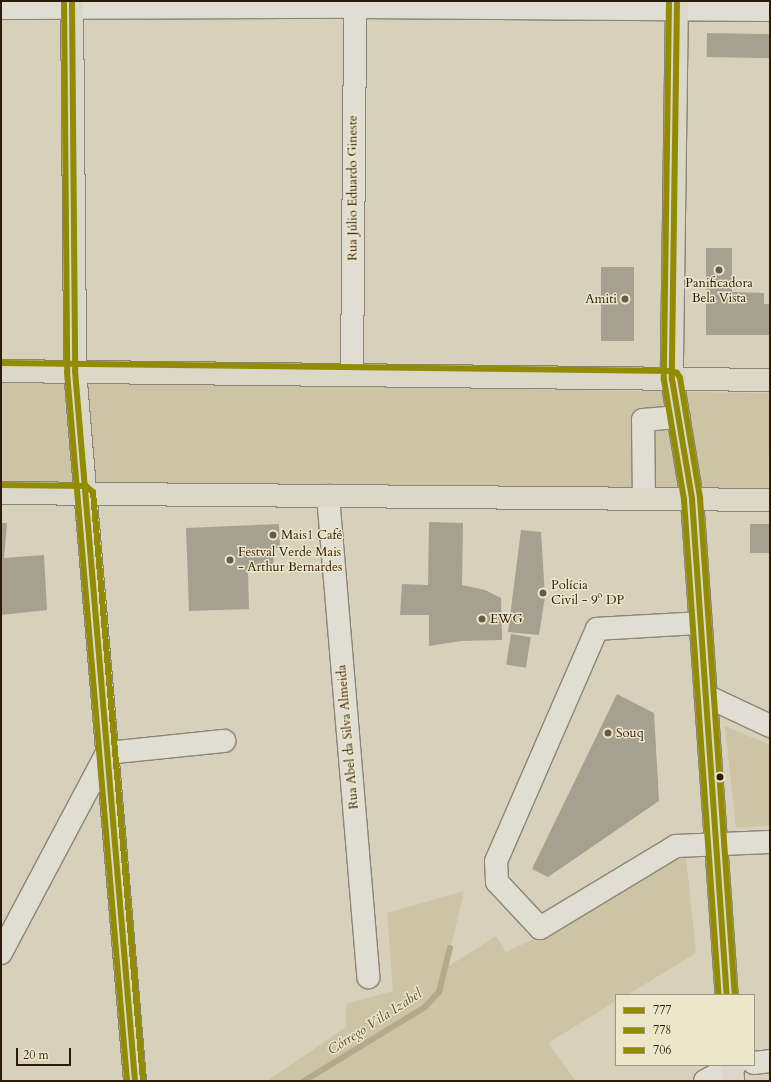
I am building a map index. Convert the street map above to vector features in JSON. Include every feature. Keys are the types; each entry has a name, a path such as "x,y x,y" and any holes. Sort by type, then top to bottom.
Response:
{"main road":[{"path":"72,4 75,372 135,1081"},
{"path":"677,6 672,379 692,499 727,994"},
{"path":"1,371 770,380"},
{"path":"1,493 770,500"},
{"path":"732,1066 733,1081"}],"street":[{"path":"1,8 72,4 355,4 677,6 770,10"},
{"name":"Rua Júlio Eduardo Gineste","path":"352,375 355,4"},
{"path":"644,499 643,420 679,417"},
{"name":"Rua Abel da Silva Almeida","path":"328,496 368,977"},
{"path":"700,623 596,629 496,861 497,882 540,928 676,846 716,843 770,842"},
{"path":"706,696 770,726"},
{"path":"1,952 107,753 224,741"},
{"path":"755,1063 770,1061"},
{"path":"705,1081 730,1066"}],"shaded area":[{"path":"1,380 770,393 768,498 1,485"},
{"path":"725,726 770,745 770,826 736,828"},
{"path":"686,858 696,953 629,994 615,994 615,1002 548,1043 576,1081 267,1081 346,1027 346,1004 393,991 387,913 464,891 446,968 496,936 506,952 545,934 670,860"}],"building":[{"path":"707,33 770,34 770,58 707,57"},
{"path":"706,248 732,248 732,292 764,293 764,304 770,304 770,335 706,335"},
{"path":"601,267 634,267 634,341 601,341"},
{"path":"429,522 463,523 462,585 485,590 501,598 502,640 461,641 429,646 429,615 400,615 402,584 428,585"},
{"path":"1,523 7,523 4,558 44,555 47,610 1,615"},
{"name":"Festval Verde Mais - Arthur Bernardes","path":"279,524 280,548 273,548 274,571 248,572 249,609 189,611 186,528"},
{"path":"750,524 770,524 770,553 750,553"},
{"path":"521,530 541,532 545,597 539,635 508,632"},
{"path":"511,634 531,637 526,668 506,665"},
{"path":"617,694 654,713 659,801 548,877 532,869"}],"waterway":[{"name":"Córrego Vila Izabel","path":"304,1081 425,1007 439,992 450,948"}],"transit line":[{"name":"778","path":"64,1 67,372 127,1081"},
{"name":"777","path":"72,1 75,371 135,1081"},
{"name":"778","path":"669,1 664,380 684,500 719,994"},
{"name":"777","path":"677,1 672,379 692,499 727,994"},
{"name":"706","path":"1,363 672,371 677,373 680,378 700,498 735,994"},
{"name":"706","path":"1,485 86,486 93,492 143,1080"}],"place":[{"name":"Panificadora Bela Vista","path":"719,270"},
{"name":"Amiti","path":"625,299"},
{"name":"Mais1 Café","path":"273,535"},
{"name":"Festval Verde Mais - Arthur Bernardes","path":"230,560"},
{"name":"Polícia Civil - 9º DP","path":"543,593"},
{"name":"EWG","path":"482,619"},
{"name":"Souq","path":"608,733"}]}
